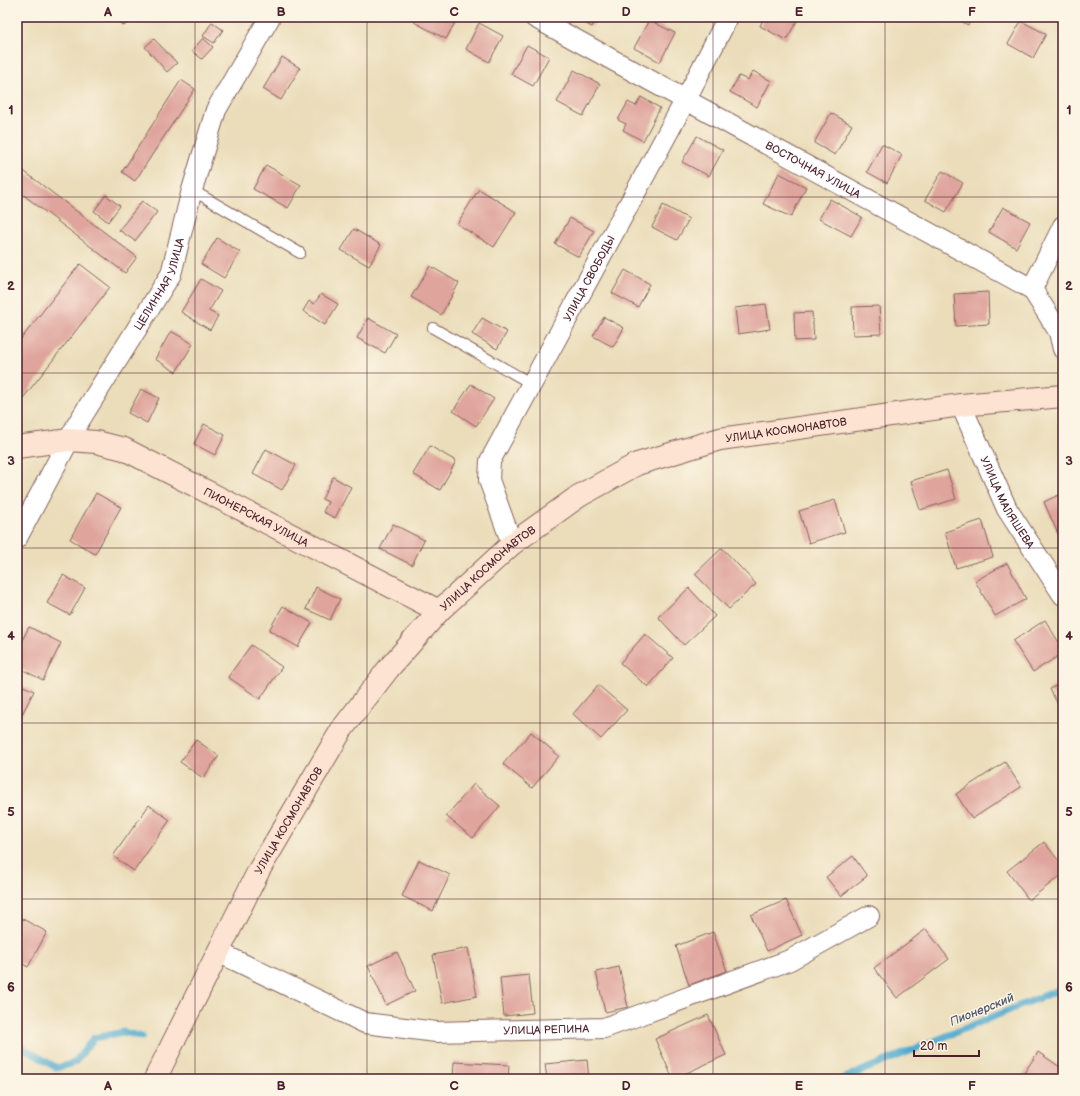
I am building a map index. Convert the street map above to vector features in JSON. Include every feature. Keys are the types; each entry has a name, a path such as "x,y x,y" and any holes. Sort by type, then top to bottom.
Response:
{"main road":[{"name":"УЛИЦА КОСМОНАВТОВ","path":"155,1079 259,870 342,729 389,668 439,611 512,544 579,496 637,464 720,439 961,405 1063,396"},
{"name":"ПИОНЕРСКАЯ УЛИЦА","path":"17,447 69,440 96,442 124,449 439,611"}],"street":[{"name":"ЦЕЛИННАЯ УЛИЦА","path":"17,538 78,423 171,274 192,190 216,110 270,17"},
{"name":"ВОСТОЧНАЯ УЛИЦА","path":"534,17 1032,289 1059,332 1063,349"},
{"name":"УЛИЦА СВОБОДЫ","path":"512,544 489,480 490,461 686,99 728,17"},
{"path":"1032,289 1063,226"},
{"name":"УЛИЦА МАЛЯШЕВА","path":"961,405 1007,509 1063,595"},
{"name":"УЛИЦА РЕПИНА","path":"218,952 365,1023 436,1032 604,1028 790,960 869,916"}],"lane":[{"path":"192,190 300,253"},
{"path":"433,328 532,384"}],"building":[{"path":"114,17 132,17 132,18 124,26"},
{"path":"417,17 458,17 446,39 414,22"},
{"path":"574,17 597,17 592,27"},
{"path":"764,17 790,17 797,21 786,40 760,26"},
{"path":"953,17 972,17 968,25"},
{"path":"649,20 675,33 660,62 634,48"},
{"path":"1021,21 1046,34 1033,58 1008,44"},
{"path":"212,22 223,30 214,43 203,36"},
{"path":"479,23 503,36 489,62 466,49"},
{"path":"203,38 213,47 202,59 192,51"},
{"path":"154,39 177,63 167,72 145,47"},
{"path":"527,45 549,57 533,86 511,74"},
{"path":"282,57 300,68 281,100 263,89"},
{"path":"574,70 600,84 583,116 557,102"},
{"path":"753,71 771,81 757,107 730,92 739,76 748,80"},
{"path":"181,80 195,89 135,181 122,172"},
{"path":"641,97 660,108 643,141 623,130 626,124 618,120 628,102 636,106"},
{"path":"831,113 852,125 835,155 814,143"},
{"path":"697,136 723,150 709,176 682,162"},
{"path":"882,144 902,155 887,183 867,172"},
{"path":"266,165 301,185 288,208 253,189"},
{"path":"17,166 137,257 125,273 17,190"},
{"path":"942,171 963,183 946,212 925,200"},
{"path":"779,173 806,187 791,217 763,204"},
{"path":"479,189 516,212 494,247 457,224"},
{"path":"106,195 120,206 108,222 94,211"},
{"path":"830,199 862,217 851,236 819,219"},
{"path":"142,201 157,212 135,241 119,230"},
{"path":"663,205 689,219 677,240 652,227"},
{"path":"1003,207 1030,222 1016,248 989,232"},
{"path":"570,218 594,231 579,257 555,244"},
{"path":"354,229 381,245 369,266 341,250"},
{"path":"217,238 240,252 224,278 201,264"},
{"path":"80,264 110,287 17,406 17,344"},
{"path":"430,266 459,283 441,315 411,297"},
{"path":"625,270 650,284 638,307 612,293"},
{"path":"201,279 221,291 209,311 218,316 210,330 181,312"},
{"path":"988,292 989,324 956,326 954,294"},
{"path":"321,294 338,304 325,325 303,311 309,301 314,304"},
{"path":"766,304 770,329 738,334 735,308"},
{"path":"879,306 881,334 853,335 852,307"},
{"path":"812,312 814,340 795,341 794,313"},
{"path":"604,317 624,328 613,347 593,336"},
{"path":"368,318 396,334 385,353 357,338"},
{"path":"482,318 507,332 497,349 472,334"},
{"path":"171,331 193,344 176,372 155,359"},
{"path":"471,384 494,399 476,426 453,411"},
{"path":"141,389 159,398 147,423 128,413"},
{"path":"204,424 225,435 215,455 194,444"},
{"path":"430,446 456,461 440,490 413,474"},
{"path":"266,449 296,465 282,490 253,474"},
{"path":"947,470 956,499 920,510 911,481"},
{"path":"333,477 351,487 335,518 323,512 328,502 322,499"},
{"path":"96,493 121,507 95,554 70,539"},
{"path":"1063,493 1063,542 1062,543 1044,502"},
{"path":"835,500 845,532 809,543 799,511"},
{"path":"982,520 993,557 956,568 945,532"},
{"path":"393,524 424,540 412,565 380,549"},
{"path":"722,548 756,584 729,609 695,574"},
{"path":"1007,563 1026,599 995,616 975,581"},
{"path":"63,575 85,588 70,615 47,603"},
{"path":"316,587 340,599 330,620 306,609"},
{"path":"689,588 715,616 684,645 658,617"},
{"path":"283,606 312,623 298,647 269,630"},
{"path":"1045,620 1063,649 1063,653 1033,672 1013,641"},
{"path":"29,627 61,643 43,680 17,667 17,650"},
{"path":"645,634 673,658 648,687 620,663"},
{"path":"251,645 282,667 260,699 228,677"},
{"path":"1063,682 1063,715 1050,689"},
{"path":"17,683 34,691 19,720 17,719"},
{"path":"598,685 627,710 601,739 573,714"},
{"path":"531,732 559,756 532,788 503,764"},
{"path":"196,740 219,756 203,778 180,762"},
{"path":"1005,762 1021,787 972,819 956,794"},
{"path":"474,784 500,806 473,838 446,816"},
{"path":"149,805 170,820 134,871 113,856"},
{"path":"1044,842 1063,866 1063,874 1029,900 1007,871"},
{"path":"853,856 867,876 841,896 826,877"},
{"path":"419,860 450,875 433,911 402,896"},
{"path":"786,900 802,935 767,951 751,915"},
{"path":"17,916 47,932 28,967 17,961"},
{"path":"926,929 949,959 897,998 874,968"},
{"path":"713,932 727,971 689,985 676,946"},
{"path":"468,948 477,996 442,1003 433,955"},
{"path":"397,952 415,991 386,1005 368,966"},
{"path":"619,967 628,1007 605,1012 596,972"},
{"path":"529,975 533,1013 504,1016 500,978"},
{"path":"708,1015 726,1055 673,1079 655,1039"},
{"path":"1038,1052 1063,1069 1063,1079 1020,1079"},
{"path":"587,1060 589,1079 547,1079 545,1064"},
{"path":"454,1062 509,1065 508,1079 453,1079"}],"waterway":[{"name":"Пионерский","path":"842,1079 1063,988"},
{"name":"Пионерский","path":"17,1044 57,1068 74,1063 94,1038 124,1032 142,1037"}]}
